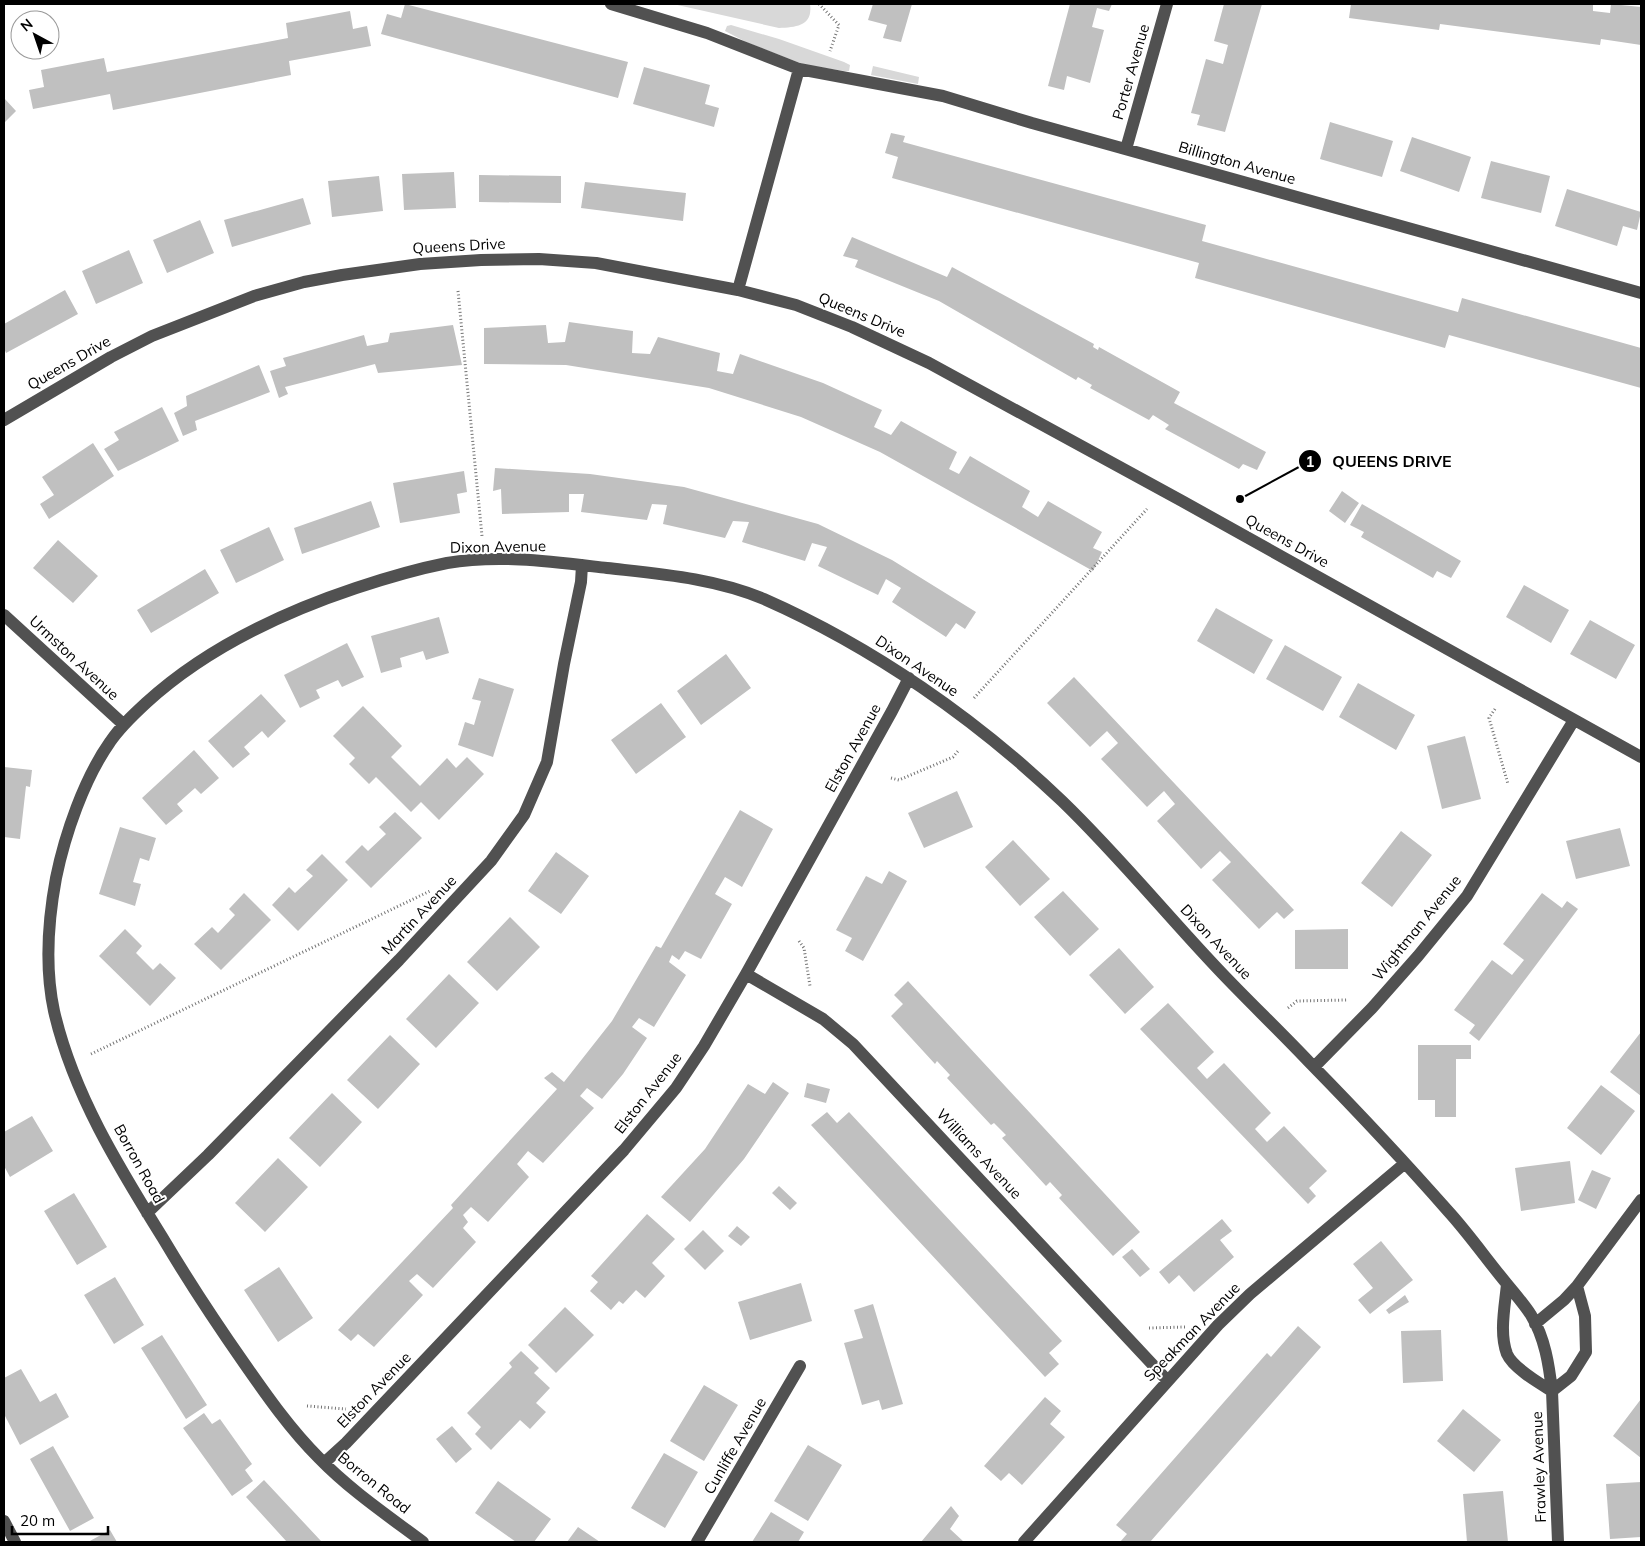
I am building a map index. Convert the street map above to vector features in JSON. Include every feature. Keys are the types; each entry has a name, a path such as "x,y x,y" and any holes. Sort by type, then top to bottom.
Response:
{"street":[{"name":"Billington Avenue","path":"611,4 707,33 799,69 943,96 1641,293"},
{"name":"Porter Avenue","path":"1126,149 1167,4"},
{"path":"738,290 799,69"},
{"name":"Queens Drive","path":"4,420 111,357 152,336 254,296 304,282 342,275 420,264 539,259 596,263 738,290 796,305 852,326 929,363 1182,501 1641,757"},
{"name":"Dixon Avenue","path":"123,724 159,691 207,658 244,636 290,613 378,581 446,564 469,561 534,559 693,577 756,596 820,626 877,657 909,678 1007,753 1062,801 1132,874 1219,971 1314,1067 1452,1215 1536,1324"},
{"name":"Martin Avenue","path":"147,1213 208,1155 399,960 491,861 524,815 547,762 581,582 582,565"},
{"name":"Urmston Avenue","path":"4,616 123,724"},
{"name":"Elston Avenue","path":"324,1464 624,1150 676,1088 704,1046 746,974 909,678"},
{"name":"Wightman Avenue","path":"1314,1067 1372,1008 1467,896 1574,720"},
{"name":"Borron Road","path":"123,724 106,746 78,801 61,855 52,903 49,959 53,1006 70,1066 104,1138 147,1213 205,1308 276,1408 324,1464 423,1542"},
{"name":"Williams Avenue","path":"746,974 823,1019 853,1044 1167,1380"},
{"name":"Speakman Avenue","path":"1024,1542 1218,1325 1250,1294 1404,1164"},
{"path":"1536,1324 1577,1286 1641,1200"},
{"path":"1507,1284 1504,1342 1508,1356 1530,1378 1552,1391"},
{"name":"Frawley Avenue","path":"1552,1391 1571,1376 1586,1352 1585,1316 1577,1286"},
{"name":"Frawley Avenue","path":"1536,1324 1544,1344 1552,1391 1558,1542"},
{"name":"Cunliffe Avenue","path":"697,1542 800,1366"},
{"path":"4,1521 15,1542"}],"path":[{"path":"819,4 839,25 823,74"},
{"path":"458,291 483,542"},
{"path":"973,698 1148,508"},
{"path":"1495,708 1489,718 1509,788"},
{"path":"891,778 898,780 953,757 958,751"},
{"path":"85,1058 438,887"},
{"path":"799,941 804,948 812,993"},
{"path":"1288,1008 1297,1001 1354,1000"},
{"path":"1143,1328 1192,1326"},
{"path":"307,1406 352,1410"}],"shaded area":[{"path":"673,4 810,4 810,11 809,17 802,24 779,28"},
{"path":"731,25 779,39 844,62 850,65 849,71 805,65 746,42 725,31 727,26"},
{"path":"873,66 919,77 918,84 871,75"}],"building":[{"path":"405,4 628,62 618,98 381,34 387,14 401,18"},
{"path":"873,4 912,4 901,42 883,38 887,25 868,20"},
{"path":"1070,4 1112,4 1109,11 1097,8 1092,27 1104,30 1090,83 1067,76 1064,90 1048,86"},
{"path":"1224,4 1262,4 1225,132 1197,125 1200,115 1191,113 1206,59 1223,64 1228,45 1214,41"},
{"path":"1351,4 1586,4 1593,5 1593,11 1610,13 1611,4 1641,7 1641,45 1601,39 1600,45 1440,24 1439,30 1349,18"},
{"path":"350,11 353,29 367,26 371,46 289,61 291,75 113,110 110,94 33,109 29,90 44,87 41,70 104,58 107,72 288,38 286,23"},
{"path":"644,67 710,85 705,104 719,108 714,127 633,104"},
{"path":"4,98 16,111 4,123"},
{"path":"1330,122 1393,141 1382,177 1320,159"},
{"path":"891,133 905,136 903,142 1206,225 1202,241 1458,312 1462,298 1641,348 1641,388 1449,335 1445,348 1195,278 1199,263 892,178 898,157 885,153"},
{"path":"1412,137 1471,157 1459,192 1400,171"},
{"path":"1491,161 1550,176 1541,213 1481,198"},
{"path":"454,172 456,208 404,210 402,174"},
{"path":"479,175 561,176 561,203 479,202"},
{"path":"379,176 383,211 332,217 328,181"},
{"path":"585,182 686,193 683,221 581,208"},
{"path":"1567,189 1641,212 1637,230 1623,226 1617,246 1555,226"},
{"path":"303,198 311,224 232,247 224,220"},
{"path":"200,220 214,253 167,273 153,240"},
{"path":"852,237 947,277 952,267 1094,344 1093,347 1098,350 1099,347 1180,392 1174,403 1266,452 1257,470 1243,464 1239,469 1165,429 1169,425 1153,415 1149,420 1090,388 1092,385 1078,377 1076,380 939,301 855,267 858,260 843,256"},
{"path":"129,250 143,283 96,304 82,271"},
{"path":"65,290 78,314 6,353 4,348 4,324"},
{"path":"569,322 633,331 632,353 650,354 658,337 720,353 717,371 733,374 740,354 823,383 882,410 874,427 891,435 901,421 957,452 949,469 959,474 970,456 1030,491 1022,507 1038,517 1048,501 1102,532 1093,548 1102,552 1093,571 880,452 801,417 709,388 566,365 484,364 484,328 546,325 548,343 565,342"},
{"path":"453,325 462,365 378,373 375,364 285,387 288,394 279,398 270,371 286,366 283,358 364,335 367,346 388,342 390,333"},
{"path":"259,365 270,392 195,421 197,430 183,436 174,413 187,406 186,396"},
{"path":"162,407 179,441 118,471 104,449 119,440 114,432"},
{"path":"93,443 114,476 49,519 40,504 54,495 42,477"},
{"path":"495,468 590,474 684,487 818,524 892,560 976,612 965,629 956,623 946,637 892,602 901,588 886,579 878,595 818,566 827,547 812,543 805,561 742,542 749,522 733,521 725,538 663,524 667,505 652,504 647,520 581,512 584,494 569,494 569,512 502,514 501,489 493,491"},
{"path":"464,471 467,492 457,494 460,513 400,523 393,483"},
{"path":"1342,491 1359,503 1345,523 1329,511"},
{"path":"371,501 380,527 302,554 294,528"},
{"path":"1362,504 1461,561 1451,578 1437,571 1433,578 1361,537 1364,532 1350,525"},
{"path":"269,527 284,560 236,583 220,550"},
{"path":"58,540 98,576 73,603 33,568"},
{"path":"205,569 219,593 151,633 137,610"},
{"path":"1524,585 1569,610 1551,643 1506,617"},
{"path":"1216,608 1273,640 1254,674 1197,641"},
{"path":"439,617 449,653 426,660 423,651 400,658 402,667 381,673 371,636"},
{"path":"1590,620 1635,645 1616,679 1570,654"},
{"path":"347,643 364,677 342,687 338,680 316,690 320,698 300,708 284,675"},
{"path":"1285,645 1342,677 1323,711 1266,679"},
{"path":"726,654 751,688 701,725 677,691"},
{"path":"1074,677 1294,910 1284,919 1277,912 1259,929 1212,880 1231,862 1220,851 1201,869 1157,821 1175,804 1164,791 1147,807 1101,759 1118,743 1107,731 1090,747 1047,703"},
{"path":"479,678 514,689 493,757 458,745 465,722 474,725 481,701 472,699"},
{"path":"1358,683 1415,715 1396,750 1339,717"},
{"path":"261,694 286,721 268,738 262,731 244,747 250,754 233,768 208,741"},
{"path":"661,703 686,737 636,774 611,740"},
{"path":"363,706 402,746 391,757 420,786 447,758 456,768 467,757 484,774 439,820 421,802 411,812 376,777 369,784 349,764 355,758 333,736"},
{"path":"1465,736 1481,799 1442,809 1427,746"},
{"path":"194,750 219,778 201,794 195,788 177,804 183,811 166,825 142,798"},
{"path":"4,767 32,770 30,787 26,786 20,839 4,837"},
{"path":"957,791 973,827 924,848 908,813"},
{"path":"740,810 773,829 742,887 725,877 715,894 732,904 701,959 685,951 679,960 672,955 669,962 686,975 654,1027 639,1018 632,1027 647,1038 623,1074 602,1099 587,1088 580,1096 594,1108 543,1163 528,1151 517,1164 529,1177 488,1222 471,1207 463,1215 468,1222 463,1228 476,1242 433,1288 417,1274 409,1281 423,1295 374,1347 358,1334 351,1341 338,1330 453,1208 451,1205 557,1089 544,1078 552,1072 564,1082 612,1021 656,946 661,948"},
{"path":"395,812 422,838 371,888 345,862 362,845 368,851 386,834 379,827"},
{"path":"120,827 156,838 149,861 140,858 133,882 141,884 135,906 99,894"},
{"path":"1620,828 1630,866 1576,879 1566,841"},
{"path":"1401,831 1432,855 1392,907 1361,883"},
{"path":"1013,840 1050,879 1020,906 985,867"},
{"path":"556,852 589,876 561,914 528,891"},
{"path":"322,854 348,880 298,931 272,905 289,887 295,893 313,876 306,870"},
{"path":"889,871 907,881 863,961 845,951 852,938 836,930 866,876 882,884"},
{"path":"1063,891 1099,929 1070,956 1034,917"},
{"path":"244,893 271,920 221,970 194,944 212,927 218,933 235,915 229,909"},
{"path":"1542,893 1562,908 1567,901 1578,909 1479,1041 1469,1033 1475,1025 1454,1010 1492,960 1512,975 1524,960 1503,944"},
{"path":"510,917 540,947 497,991 467,962"},
{"path":"125,929 142,946 136,953 153,970 160,963 176,978 150,1006 99,956"},
{"path":"1348,929 1348,969 1295,969 1295,930"},
{"path":"1119,948 1154,987 1125,1014 1089,975"},
{"path":"449,974 479,1003 436,1048 406,1019"},
{"path":"908,981 1140,1232 1113,1256 1059,1198 1062,1195 1050,1182 1046,1186 1002,1138 1006,1135 994,1123 991,1125 947,1078 950,1075 937,1061 935,1064 891,1016 903,1004 894,995"},
{"path":"1168,1003 1214,1052 1197,1068 1207,1079 1224,1063 1271,1113 1255,1129 1267,1142 1284,1126 1327,1171 1309,1188 1316,1196 1308,1204 1140,1029"},
{"path":"1641,1032 1641,1096 1610,1072"},
{"path":"390,1035 420,1064 378,1109 347,1080"},
{"path":"1418,1045 1471,1045 1471,1059 1456,1059 1456,1117 1435,1117 1435,1100 1418,1100"},
{"path":"773,1082 789,1093 744,1159 690,1222 661,1197 705,1149 748,1084 765,1094"},
{"path":"807,1083 830,1089 826,1103 804,1097"},
{"path":"1601,1085 1635,1111 1601,1155 1567,1128"},
{"path":"332,1093 362,1122 320,1167 289,1138"},
{"path":"827,1112 837,1123 849,1112 1062,1341 1049,1353 1059,1364 1045,1377 811,1125"},
{"path":"32,1116 53,1151 10,1177 4,1166 4,1132"},
{"path":"278,1158 308,1187 265,1232 235,1203"},
{"path":"1570,1161 1575,1203 1521,1211 1515,1168"},
{"path":"1592,1170 1611,1178 1596,1209 1578,1200"},
{"path":"779,1186 797,1203 790,1210 772,1193"},
{"path":"74,1193 107,1247 77,1265 44,1211"},
{"path":"647,1214 675,1239 652,1263 665,1276 645,1298 636,1290 623,1304 619,1301 611,1310 590,1291 598,1282 591,1276"},
{"path":"1222,1219 1232,1231 1220,1240 1234,1257 1194,1292 1179,1275 1169,1284 1159,1272"},
{"path":"737,1226 750,1237 741,1246 728,1236"},
{"path":"703,1230 724,1251 705,1270 684,1249"},
{"path":"1381,1241 1413,1280 1370,1314 1358,1300 1373,1288 1353,1264"},
{"path":"1132,1249 1150,1269 1140,1277 1122,1257"},
{"path":"279,1267 313,1318 278,1342 244,1290"},
{"path":"115,1277 144,1325 114,1344 84,1295"},
{"path":"801,1283 812,1321 750,1340 738,1302"},
{"path":"1405,1295 1409,1302 1389,1314 1386,1310"},
{"path":"873,1304 903,1404 882,1410 879,1400 862,1405 844,1343 863,1338 854,1310"},
{"path":"565,1307 594,1335 556,1373 528,1345"},
{"path":"1298,1326 1321,1347 1150,1542 1120,1542 1127,1534 1116,1525 1267,1353 1271,1357"},
{"path":"1441,1330 1443,1381 1403,1383 1401,1331"},
{"path":"162,1335 207,1405 186,1419 141,1348"},
{"path":"521,1351 539,1368 534,1373 550,1388 536,1403 546,1412 530,1429 520,1420 491,1450 475,1434 481,1427 467,1413 512,1367 509,1363"},
{"path":"21,1369 40,1402 56,1393 69,1417 20,1445 4,1414 4,1378"},
{"path":"704,1385 738,1405 704,1461 670,1441"},
{"path":"1045,1397 1061,1411 1050,1424 1065,1437 1022,1485 1009,1473 1001,1481 984,1466"},
{"path":"1641,1399 1641,1458 1613,1436"},
{"path":"1463,1409 1501,1440 1474,1472 1437,1441"},
{"path":"204,1413 212,1424 220,1419 252,1464 245,1470 253,1481 232,1496 183,1428"},
{"path":"452,1426 472,1449 456,1463 436,1439"},
{"path":"808,1445 842,1465 808,1521 774,1501"},
{"path":"53,1446 94,1518 70,1531 30,1459"},
{"path":"664,1453 698,1472 665,1528 631,1508"},
{"path":"264,1480 321,1541 287,1542 246,1497"},
{"path":"498,1481 551,1519 534,1542 516,1542 475,1513"},
{"path":"1641,1482 1641,1537 1610,1539 1606,1484"},
{"path":"1503,1491 1508,1542 1467,1542 1463,1494"},
{"path":"951,1506 959,1516 950,1529 964,1542 921,1542"},
{"path":"771,1512 804,1532 798,1542 752,1542"},
{"path":"578,1527 600,1542 567,1542"},
{"path":"110,1530 117,1542 88,1542"}],"place":[{"name":"QUEENS DRIVE","path":"1240,499"}]}
